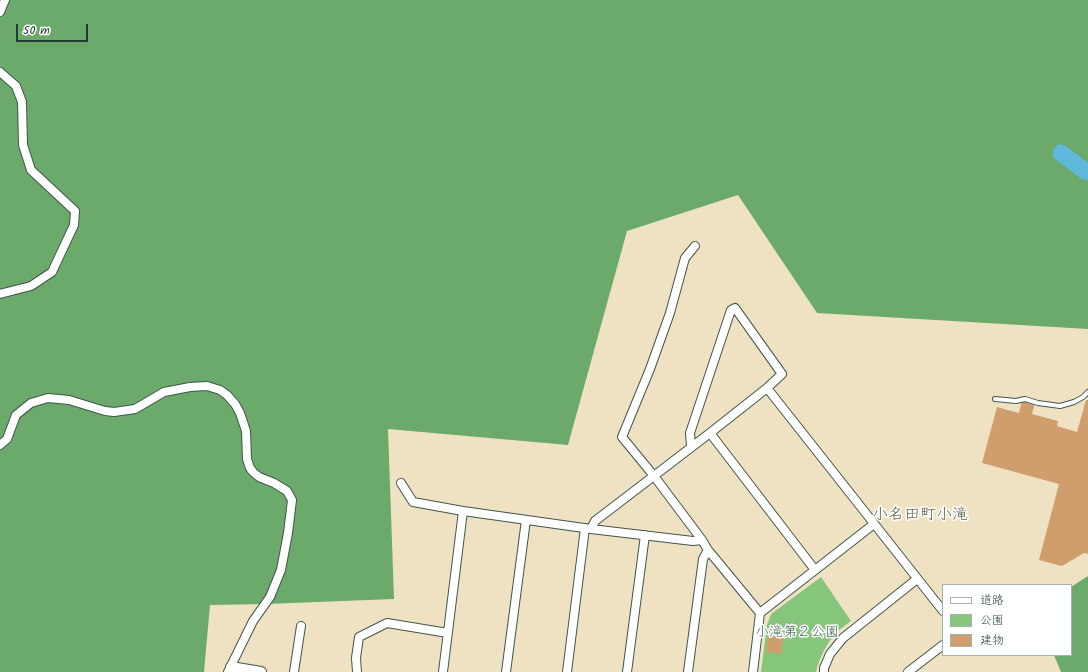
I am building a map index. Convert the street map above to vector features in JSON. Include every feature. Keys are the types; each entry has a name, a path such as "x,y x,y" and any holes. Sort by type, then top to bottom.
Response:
{"street":[{"path":"0,12 5,0"},
{"path":"0,72 16,86 22,102 23,145 31,170 75,211 74,224 52,272 31,286 0,294"},
{"path":"695,246 685,258 670,313 650,369 622,437 654,476 708,550 760,613"},
{"path":"567,672 588,529 595,521 691,446 710,433 767,388 782,374 735,308 731,310 690,433 691,446"},
{"path":"0,445 7,439 16,415 31,403 48,398 70,400 105,411 114,412 135,409 164,392 190,387 207,386 220,390 227,395 235,404 240,413 246,431 247,459 250,468 259,477 274,483 287,491 292,500 281,570 270,597 253,621 230,670 261,672"},
{"path":"767,388 942,610"},
{"path":"710,433 815,570"},
{"path":"401,483 413,502 463,511 588,529 693,541 702,540"},
{"path":"442,672 463,511"},
{"path":"506,672 526,520"},
{"path":"753,672 760,613 874,524"},
{"path":"627,672 645,535"},
{"path":"688,672 703,559 708,550"},
{"path":"824,672 824,668 830,654 843,638 917,579"},
{"path":"357,672 356,658 359,637 387,623 448,633"},
{"path":"294,672 301,626"},
{"path":"908,672 942,646"}],"lane":[{"path":"995,399 1016,401 1025,399 1038,403 1060,406 1074,402 1088,392"}],"green space":[{"path":"0,0 1088,0 1088,329 817,313 738,195 627,231 568,445 388,429 394,599 210,605 204,672 0,672"},
{"path":"1088,576 1088,672 1061,672 1054,656 1072,656 1072,586"},
{"name":"小滝第２公園","path":"821,577 851,621 838,631 830,641 821,656 816,672 761,672 767,625 771,614"}],"building":[{"path":"1022,400 1035,403 1032,414 1058,421 1057,426 1077,432 1086,400 1088,400 1088,554 1084,553 1062,566 1039,560 1059,484 982,463 997,407 1019,413"},
{"path":"769,632 784,634 781,654 766,652"}],"waterway":[{"path":"1061,153 1088,172"}],"district":[{"name":"小名田町小滝","path":"920,516"}]}
